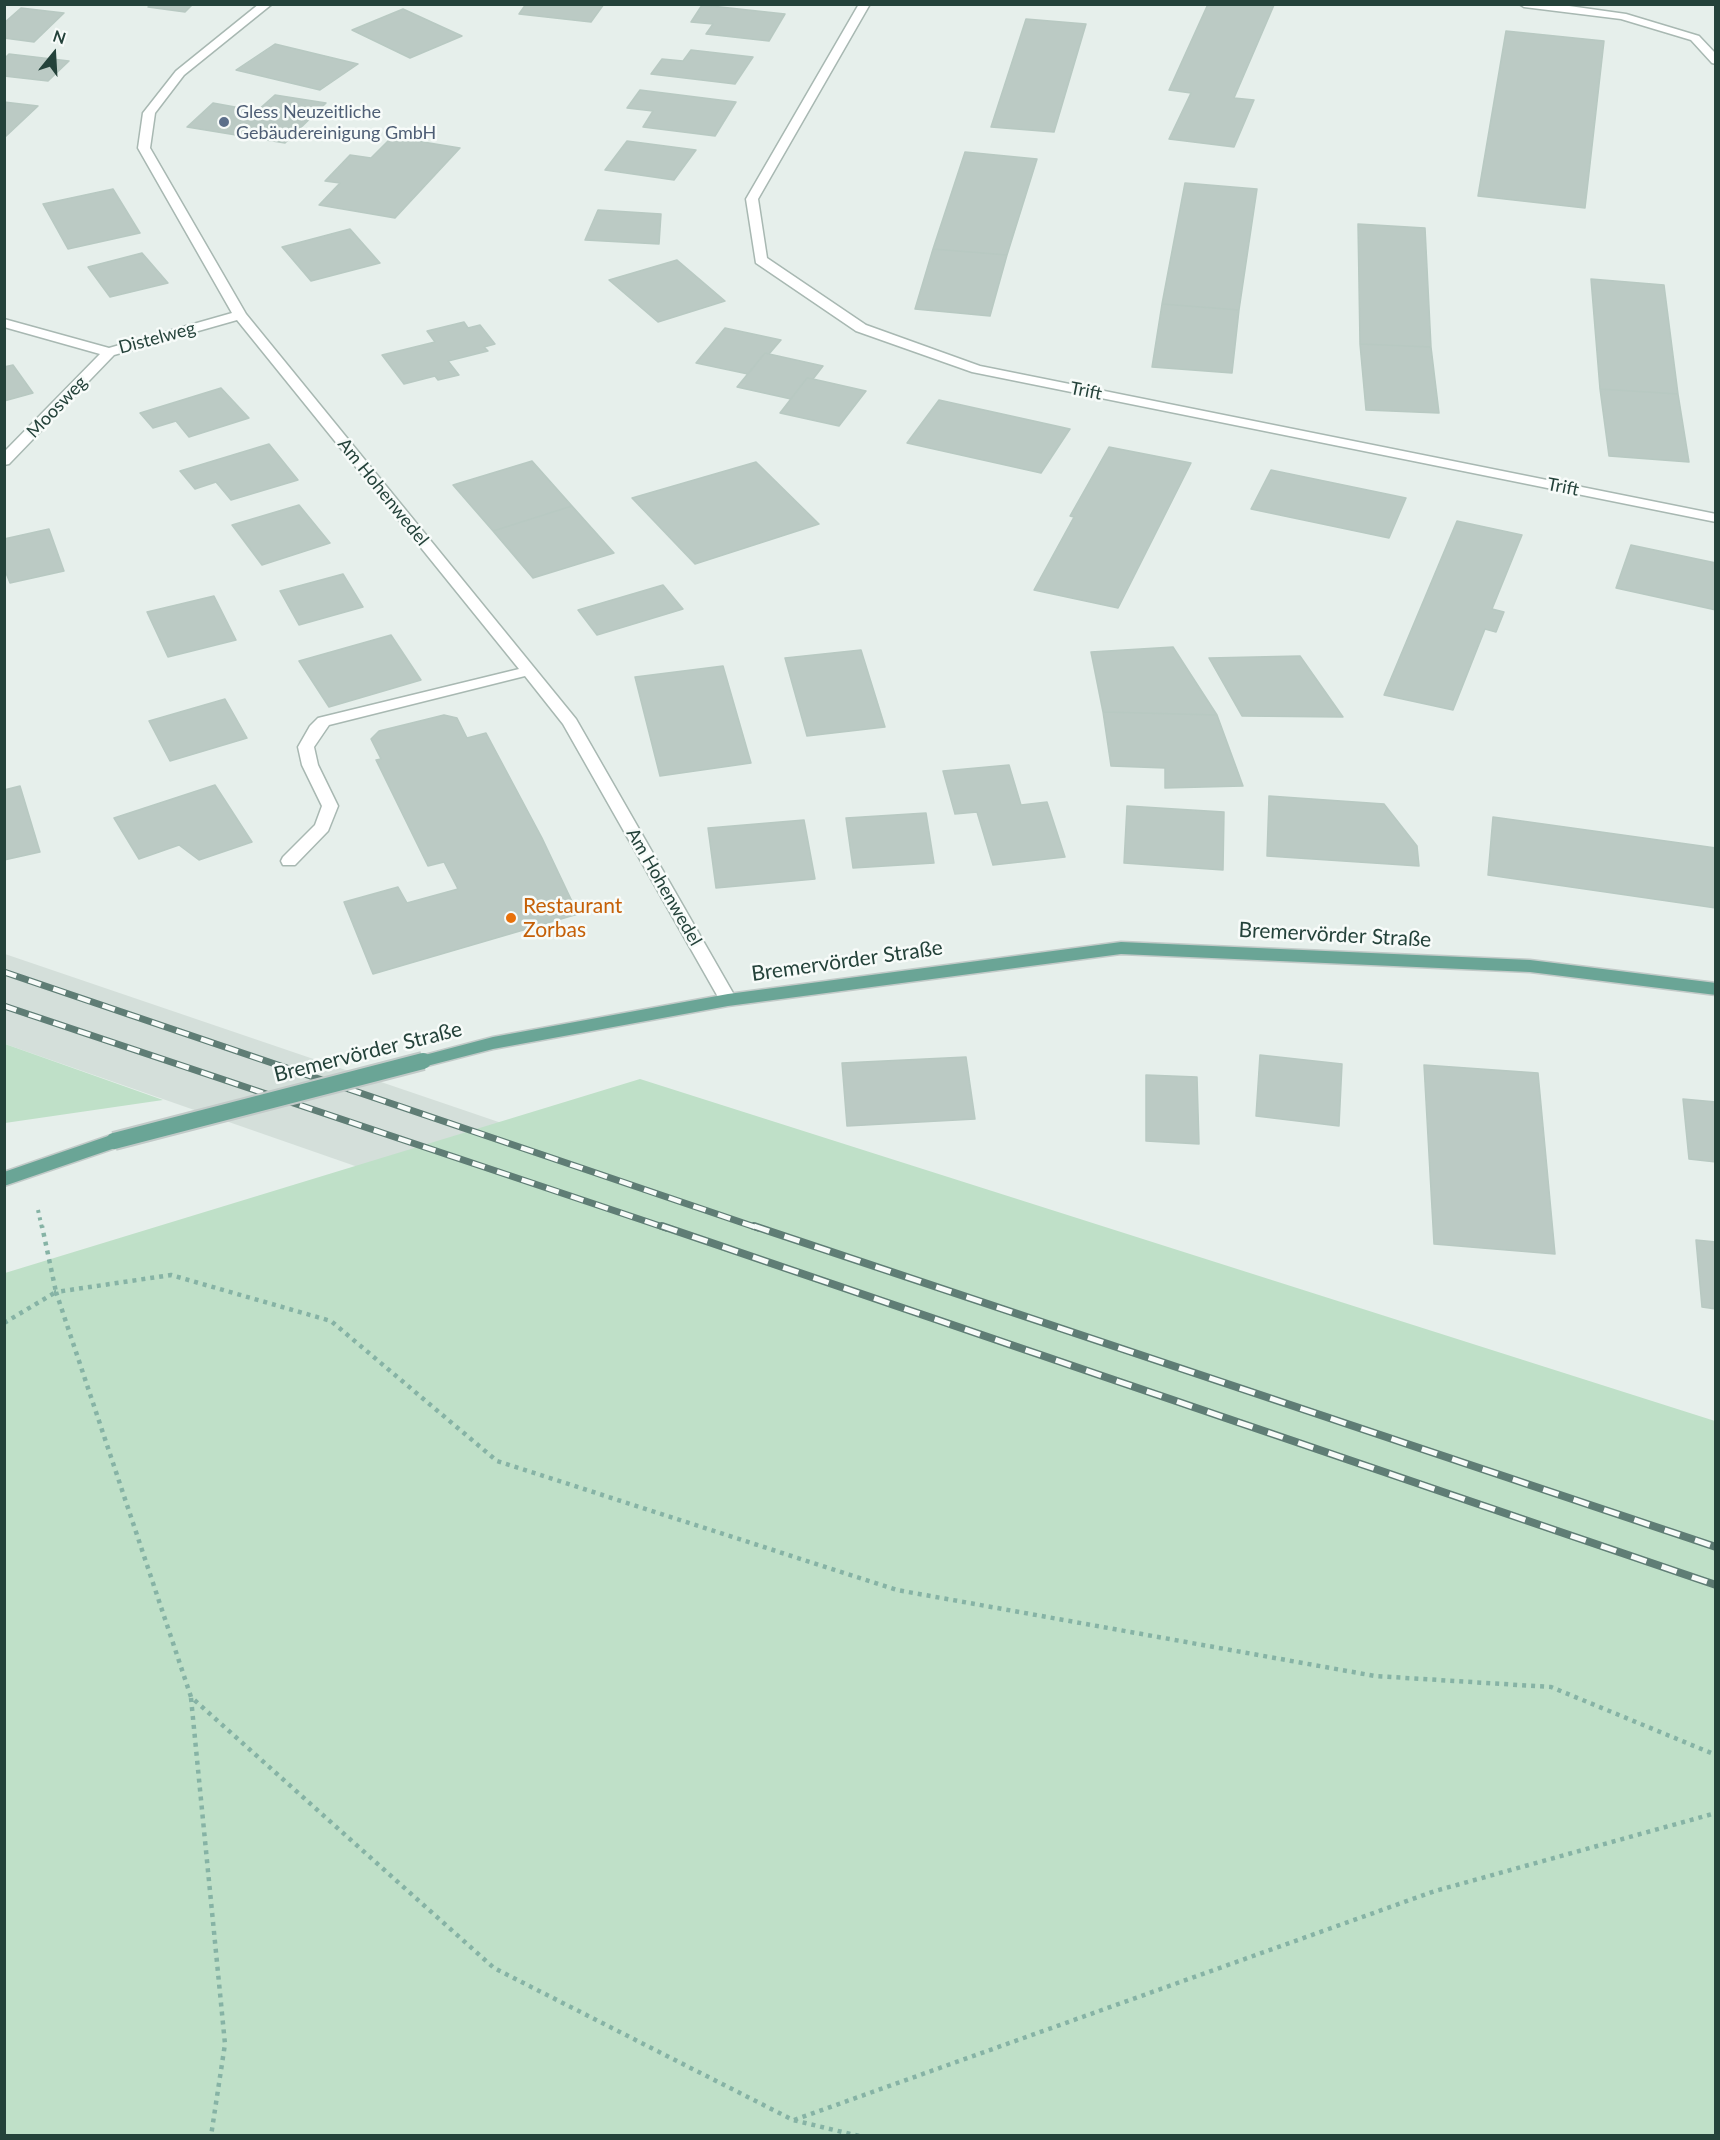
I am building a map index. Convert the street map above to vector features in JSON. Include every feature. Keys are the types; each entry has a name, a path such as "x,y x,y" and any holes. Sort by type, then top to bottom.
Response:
{"main road":[{"name":"Bremervörder Straße","path":"4,1179 114,1141 493,1043 728,1000 1121,948 1530,966 1716,989"}],"street":[{"name":"Am Hohenwedel","path":"267,4 180,73 149,112 144,148 240,315 570,722 728,1000"},
{"name":"Trift","path":"865,4 752,199 761,260 861,328 977,369 1716,518"},
{"path":"1524,4 1622,16 1695,38 1716,62"},
{"name":"Distelweg","path":"4,323 109,352 240,315"},
{"name":"Moosweg","path":"4,462 109,352"},
{"path":"289,861 322,828 330,806 318,782 306,747 316,729 324,721 528,671"}],"path":[{"path":"29,1170 56,1292 191,1697 225,2044 211,2136"},
{"path":"4,1323 56,1292 171,1275 331,1321 497,1461 897,1590 1375,1676 1551,1686 1716,1755"},
{"path":"191,1697 494,1968 793,2120 860,2136"},
{"path":"793,2120 1435,1891 1716,1813"}],"shaded area":[{"path":"5,954 1715,1536 1715,1640 5,1044"}],"green space":[{"path":"5,1044 163,1100 5,1123"},
{"path":"640,1079 1715,1421 1715,2135 5,2135 5,1273"}],"building":[{"path":"151,4 193,4 185,12 148,7"},
{"path":"526,4 604,4 591,22 519,14"},
{"path":"1208,4 1274,5 1234,98 1254,100 1234,147 1169,139 1191,93 1169,90"},
{"path":"702,5 785,14 769,41 706,34 713,24 691,22"},
{"path":"21,8 64,13 34,42 4,38 4,23"},
{"path":"403,9 462,36 410,58 352,30"},
{"path":"1026,19 1086,24 1054,132 991,127"},
{"path":"1506,31 1604,41 1585,208 1478,196"},
{"path":"275,44 358,64 320,90 236,70"},
{"path":"691,50 753,57 735,84 651,74 662,59 683,61"},
{"path":"9,54 69,61 48,81 4,76 4,59"},
{"path":"640,90 736,102 715,136 643,127 653,111 627,108"},
{"path":"275,95 326,103 285,143 187,127 213,103 257,111"},
{"path":"4,102 38,106 4,138"},
{"path":"392,137 460,148 395,218 319,205 340,183 325,181 350,155 371,158"},
{"path":"627,141 696,150 674,180 605,170"},
{"path":"965,152 1037,159 1007,255 933,249"},
{"path":"1185,183 1257,189 1239,310 1162,304"},
{"path":"113,189 140,233 68,249 43,204"},
{"path":"598,210 661,214 659,244 585,240"},
{"path":"1358,224 1425,228 1431,347 1360,344"},
{"path":"350,229 380,263 311,281 282,247"},
{"path":"933,249 1007,255 990,316 915,309"},
{"path":"142,253 168,283 110,297 88,267"},
{"path":"677,260 725,301 658,322 609,280"},
{"path":"1591,279 1664,285 1678,394 1600,389"},
{"path":"1162,304 1239,310 1232,373 1152,367"},
{"path":"464,322 468,328 480,325 495,344 484,347 488,351 448,361 459,375 438,380 435,376 404,384 382,355 435,342 427,331"},
{"path":"725,328 781,340 769,354 765,353 748,374 696,363"},
{"path":"1360,344 1431,347 1439,413 1366,410"},
{"path":"765,353 823,366 813,379 807,378 791,399 737,387"},
{"path":"13,365 33,393 4,401 4,367"},
{"path":"807,378 866,391 839,426 780,413"},
{"path":"221,388 249,418 189,437 176,421 153,428 140,413"},
{"path":"1600,389 1678,394 1689,462 1609,456"},
{"path":"939,400 1070,429 1041,473 907,443"},
{"path":"269,444 298,480 231,500 216,482 195,489 180,471"},
{"path":"1109,447 1191,463 1118,608 1034,590 1074,517 1070,516"},
{"path":"532,461 572,506 493,531 453,485"},
{"path":"756,462 819,524 695,564 632,498"},
{"path":"1271,470 1406,498 1389,538 1251,509"},
{"path":"299,505 330,543 262,565 232,525"},
{"path":"572,506 614,553 533,578 493,531"},
{"path":"1457,521 1522,535 1492,609 1504,612 1496,632 1485,629 1453,710 1384,695"},
{"path":"49,529 64,571 10,583 4,568 4,539"},
{"path":"1631,545 1716,563 1716,610 1616,588"},
{"path":"343,574 363,607 299,625 280,591"},
{"path":"663,585 683,609 597,635 578,610"},
{"path":"214,596 236,640 168,657 147,612"},
{"path":"391,635 421,680 329,707 299,661"},
{"path":"1173,647 1217,715 1103,712 1091,652"},
{"path":"861,650 885,727 807,736 785,658"},
{"path":"1300,656 1343,717 1242,716 1209,658"},
{"path":"723,666 751,763 660,776 635,677"},
{"path":"225,699 247,738 170,761 149,721"},
{"path":"1103,712 1217,715 1243,786 1165,788 1165,768 1111,766"},
{"path":"444,715 457,718 467,738 486,733 542,838 578,914 373,974 344,902 398,887 407,903 458,889 444,862 428,866 376,760 381,759 371,739 379,731"},
{"path":"1009,765 1021,805 1047,802 1065,857 993,865 977,812 955,814 943,771"},
{"path":"215,785 252,842 199,860 179,845 139,859 114,818"},
{"path":"20,786 40,852 4,860 4,790"},
{"path":"1269,796 1384,804 1417,846 1419,866 1267,856"},
{"path":"1127,806 1224,812 1223,870 1124,863"},
{"path":"926,813 934,863 853,868 846,818"},
{"path":"1493,817 1716,848 1716,908 1488,875"},
{"path":"804,820 815,879 716,888 708,828"},
{"path":"1260,1055 1342,1064 1339,1126 1256,1116"},
{"path":"966,1057 975,1119 847,1126 842,1063"},
{"path":"1424,1065 1538,1073 1555,1254 1434,1244"},
{"path":"1146,1075 1197,1077 1199,1144 1146,1141"},
{"path":"1683,1099 1716,1102 1716,1162 1689,1159"},
{"path":"1696,1240 1716,1242 1716,1309 1702,1307"}],"railway":[{"path":"4,972 758,1228"},
{"path":"4,1006 666,1228"},
{"path":"662,1226 1716,1585"},
{"path":"754,1226 1716,1547"}],"place":[{"name":"Gless Neuzeitliche Gebäudereinigung GmbH","path":"224,122"},
{"name":"Restaurant Zorbas","path":"511,918"}]}
